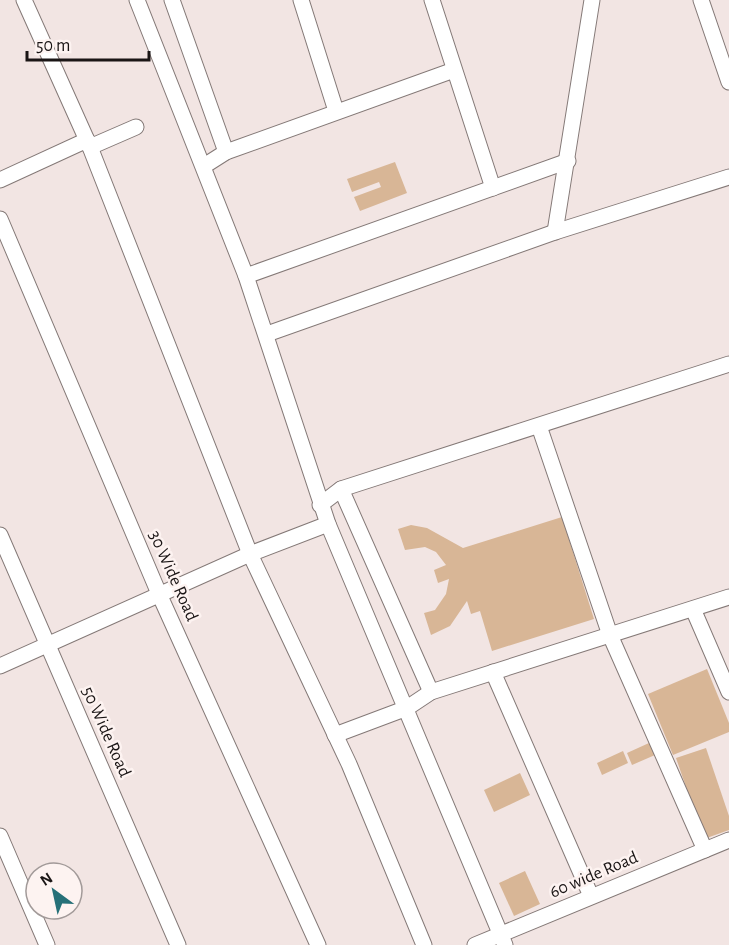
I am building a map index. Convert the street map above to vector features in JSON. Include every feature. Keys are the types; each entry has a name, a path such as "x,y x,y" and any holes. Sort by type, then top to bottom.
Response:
{"street":[{"path":"24,0 88,143 250,554 335,735 424,945"},
{"path":"137,0 246,276 267,334 327,524 504,940"},
{"path":"172,0 226,152"},
{"path":"301,0 336,111"},
{"path":"432,0 493,188"},
{"path":"555,232 592,0"},
{"path":"701,0 729,82"},
{"path":"204,166 226,152 454,70"},
{"path":"0,180 88,143 136,127"},
{"path":"246,276 568,160"},
{"path":"267,334 555,232 729,177"},
{"name":"30 Wide Road","path":"0,219 160,596 318,945"},
{"path":"320,505 341,489 729,364"},
{"path":"539,426 610,635 705,850"},
{"path":"341,489 431,692"},
{"path":"0,666 250,554 327,524"},
{"name":"50 Wide Road","path":"0,535 178,945"},
{"path":"335,735 407,708 431,692 729,597"},
{"path":"693,609 729,692"},
{"path":"493,672 591,896"},
{"path":"0,836 47,945"},
{"name":"60 wide Road","path":"475,945 504,940 591,896 729,840"}],"building":[{"path":"395,162 407,193 360,211 354,197 381,187 379,182 352,192 347,179"},
{"path":"562,517 594,619 492,651 480,611 471,614 467,601 450,626 431,635 424,613 435,610 446,594 449,579 438,583 434,570 446,565 436,552 425,547 405,550 398,529 411,525 427,528 463,548"},
{"path":"707,669 729,723 729,732 673,755 648,694"},
{"path":"649,743 655,755 632,765 627,753"},
{"path":"706,748 729,816 729,830 704,839 676,758"},
{"path":"623,751 628,763 602,775 597,763"},
{"path":"520,773 530,795 494,812 484,790"},
{"path":"525,871 540,904 514,916 499,883"}]}
